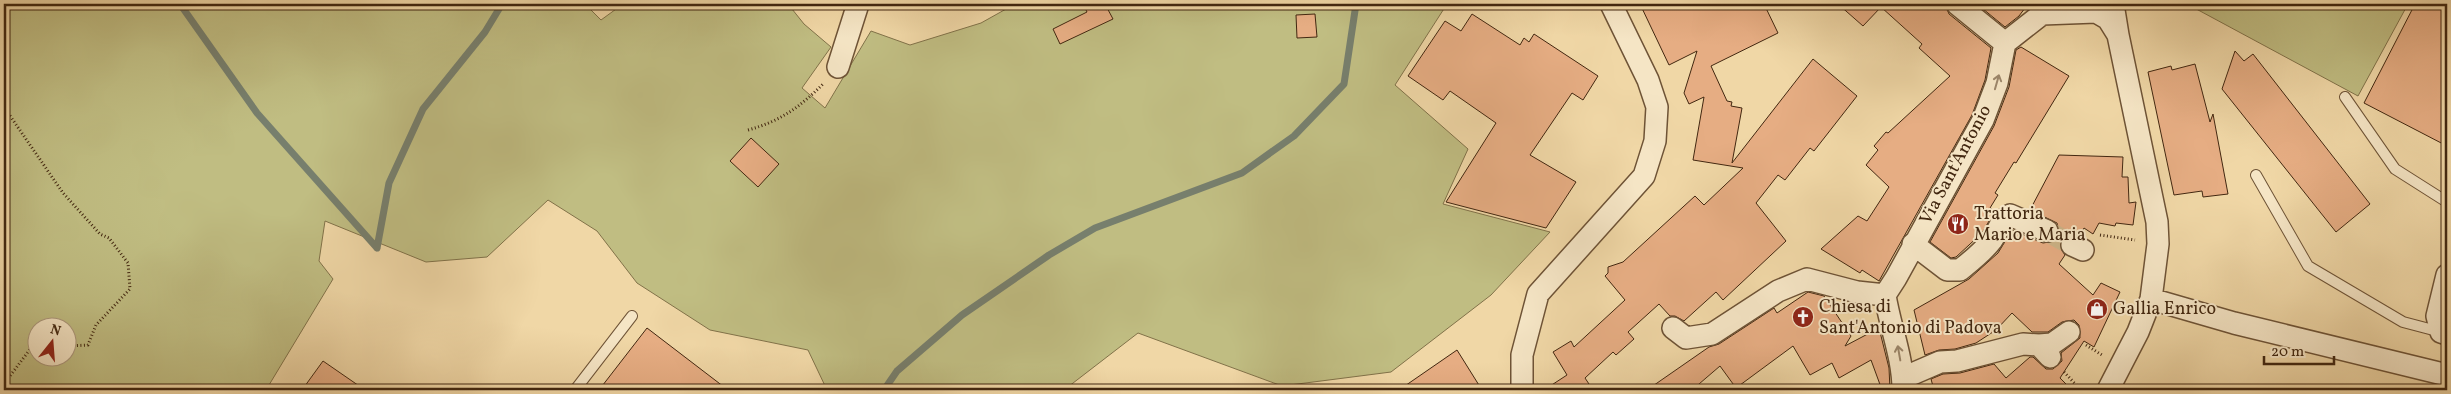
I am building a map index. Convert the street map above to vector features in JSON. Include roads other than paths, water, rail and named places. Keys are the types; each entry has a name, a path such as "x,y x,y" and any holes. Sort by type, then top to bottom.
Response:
{"street":[{"path":"838,67 858,4"},
{"path":"1522,390 1522,355 1538,294 1644,176 1655,141 1656,107 1648,80 1611,4"},
{"path":"1957,4 2005,43 2045,9 2096,12 2108,19 2118,35"},
{"path":"2108,390 2138,332 2151,300 2158,244 2157,222 2147,167 2118,35 2114,4"},
{"name":"Via Sant'Antonio","path":"1884,295 1896,278 1913,244 1983,120 1997,83 2005,43"},
{"name":"Via Sant'Antonio","path":"1913,244 1946,270 1960,270 1981,252 1992,239 2002,220 2010,215 2047,231"},
{"path":"2444,333 2437,316 2447,274"},
{"path":"1673,328 1686,338 1712,334 1778,291 1807,279 1857,292 1884,295 1888,317 1896,341 1903,384 1940,362 1957,361 2023,344 2044,351 2069,332"},
{"path":"2151,300 2234,323 2447,375"}],"lane":[{"path":"2345,97 2395,169 2447,202"},
{"path":"2256,176 2308,266 2403,322 2444,333"},
{"path":"575,390 632,316"}],"waterway":[{"path":"180,4 257,113 377,248"},
{"path":"377,248 389,183 423,109 485,32 502,4"},
{"path":"884,390 897,371 962,315 1049,255 1095,228 1242,173 1294,136 1344,84 1356,4"}],"tunnel":[{"path":"2047,231 2072,245"}],"place":[{"name":"Trattoria Mario e Maria","path":"1958,224"},
{"name":"Gallia Enrico","path":"2097,309"},
{"name":"Chiesa di Sant'Antonio di Padova","path":"1803,317"}]}
